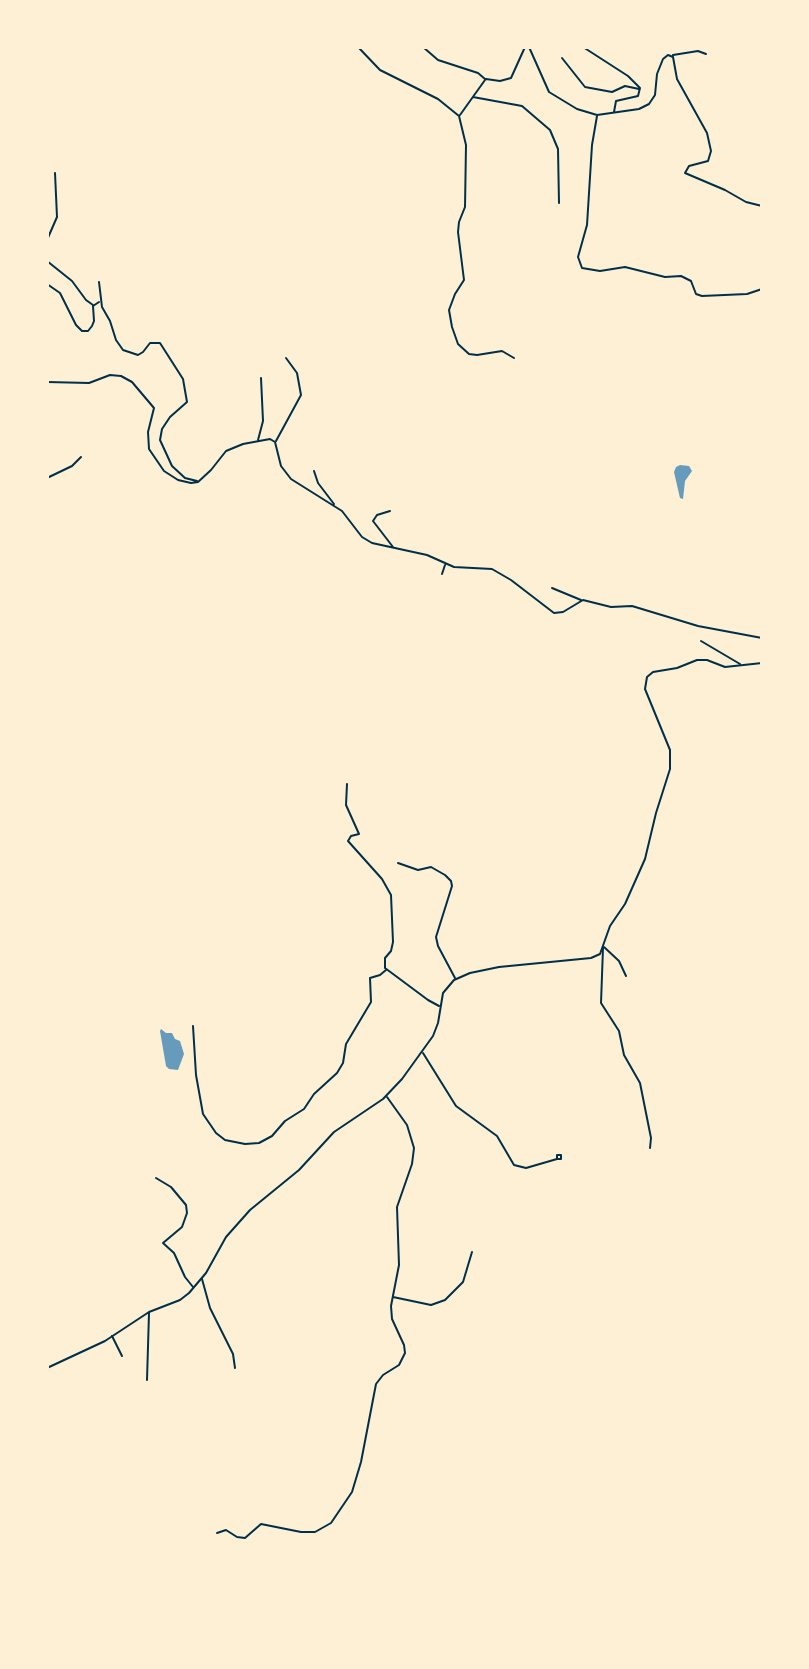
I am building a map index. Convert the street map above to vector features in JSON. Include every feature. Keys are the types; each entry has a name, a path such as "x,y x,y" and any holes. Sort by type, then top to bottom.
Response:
{"street":[{"path":"423,47 441,62 478,73 485,79 500,80 511,78 524,47"},
{"path":"529,47 549,92 573,108 597,115 643,108 653,99 660,66 669,55 698,51 706,54"},
{"path":"583,47 631,78 640,89"},
{"path":"359,48 380,69 438,99 459,116 466,145 465,207 458,229 464,281 449,310 452,327 458,344 469,354 502,351 514,358"},
{"path":"669,55 675,60 677,79 702,123 712,156 707,162 689,166 685,174 725,190 746,202 762,206"},
{"path":"562,58 584,87 610,92 625,86 640,89"},
{"path":"459,116 485,79"},
{"path":"614,113 616,101 638,96 640,89"},
{"path":"473,97 522,106 550,130 558,149 559,203"},
{"path":"597,115 586,233 578,257 582,268 600,271 625,267 662,276 681,276 692,283 696,294 705,296 747,294 762,289"},
{"path":"47,240 57,217 55,173"},
{"path":"47,261 72,281 93,305"},
{"path":"99,282 100,301 123,350 138,355 150,343 158,342 164,346 183,379 187,402 170,416 160,440 172,466 186,478 198,482"},
{"path":"47,284 63,296 76,325 82,331 88,331 93,323 93,305"},
{"path":"93,305 100,301"},
{"path":"286,358 297,373 300,395 275,442 281,466 301,485 335,505"},
{"path":"47,382 82,384 110,375 127,378 152,403 154,412 147,441 159,465 178,480 198,482 226,451 257,441 270,439 275,442"},
{"path":"257,441 263,421 261,378"},
{"path":"47,478 75,464 81,457"},
{"path":"314,471 318,483 335,505 362,537 372,543 427,555 454,567 484,568 498,572 554,612 563,612 582,601"},
{"path":"390,511 377,515 373,521 393,548"},
{"path":"442,573 446,564"},
{"path":"552,588 582,601 611,607 636,607 698,626 762,638"},
{"path":"701,641 710,649 741,665"},
{"path":"47,1368 76,1356 149,1312 180,1300 194,1288 226,1237 250,1210 299,1170 334,1132 386,1096 423,1053 436,1029 445,989 455,979 499,967 591,958 600,954 610,926 625,904 645,859 670,769 670,750 647,696 647,678 653,672 677,668 697,660 707,660 725,667 762,663"},
{"path":"347,784 346,804 359,834 351,836 348,841 382,879 391,895 393,944 385,958 386,970 440,1006"},
{"path":"398,863 418,870 430,866 450,879 452,886 437,932 437,942 455,979"},
{"path":"603,947 619,961 626,976"},
{"path":"603,947 601,1003 617,1026 624,1055 638,1078 650,1148"},
{"path":"193,1026 196,1075 203,1114 216,1133 225,1140 245,1144 259,1143 304,1109 314,1094 341,1069 346,1044 371,1002 370,978 386,970"},
{"path":"423,1053 456,1106 497,1136 514,1165 526,1168 557,1159"},
{"path":"218,1533 226,1530 237,1537 245,1538 261,1524 311,1532 326,1527 350,1496 359,1470 376,1384 383,1375 399,1365 405,1356 404,1345 392,1319 392,1297 399,1265 397,1207 412,1164 414,1148 407,1125 386,1096"},
{"path":"156,1178 174,1190 186,1205 183,1227 163,1243 174,1253 185,1277 194,1288"},
{"path":"392,1297 430,1305 439,1304 463,1282 472,1252"},
{"path":"202,1279 209,1305 233,1354 235,1368"},
{"path":"147,1380 149,1312"},
{"path":"112,1336 122,1356"}],"water":[{"path":"680,465 689,466 692,471 685,481 683,499 680,498 674,472"},
{"path":"161,1029 172,1033 175,1039 180,1041 184,1054 178,1070 166,1066"}]}
